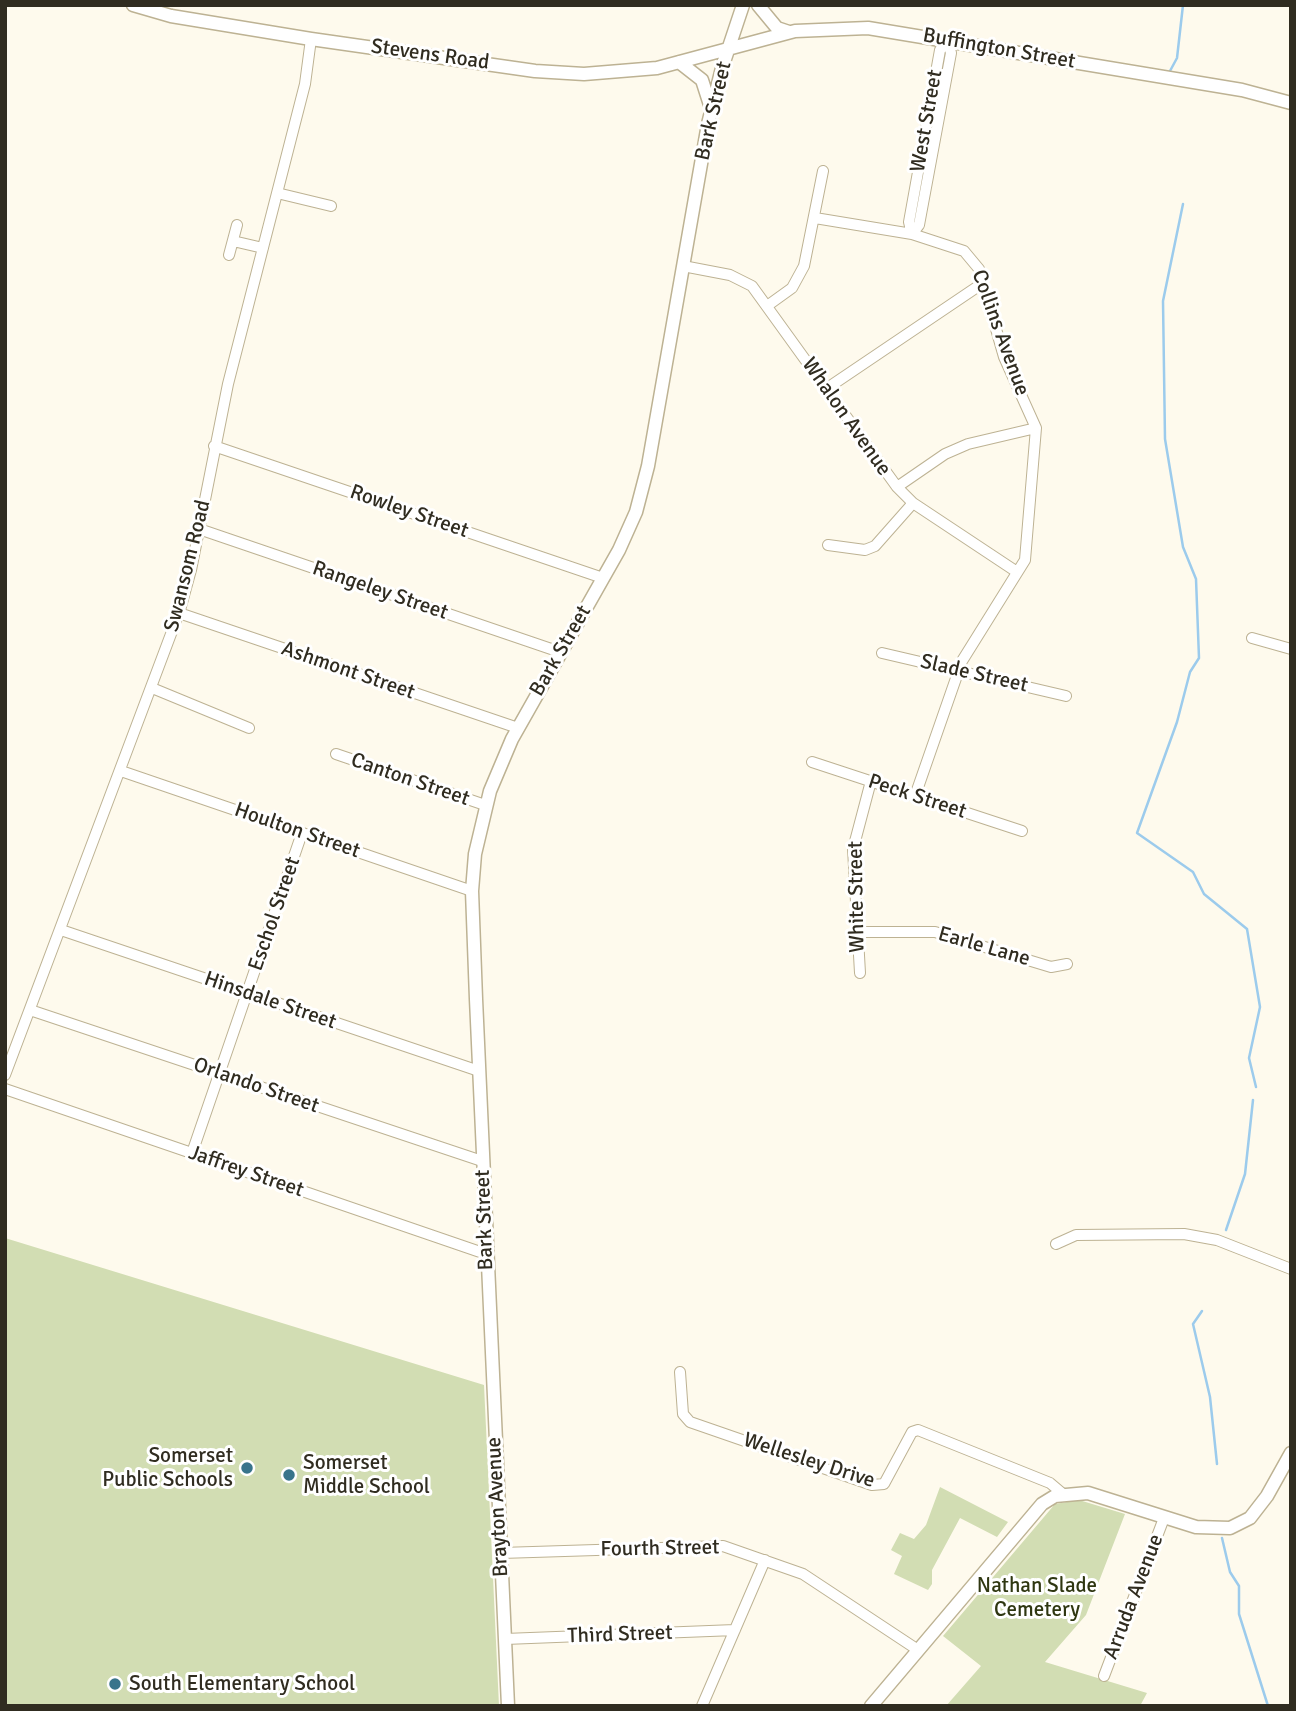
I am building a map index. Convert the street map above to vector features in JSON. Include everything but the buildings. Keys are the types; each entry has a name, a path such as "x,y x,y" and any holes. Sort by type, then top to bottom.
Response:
{"main road":[{"name":"Stevens Road","path":"133,5 171,16 312,39 568,74 620,73 729,49"},
{"name":"Bark Street","path":"489,1309 472,891 477,841 494,779 518,728 627,534 644,483 711,109 743,5"},
{"path":"758,5 777,28 789,32"},
{"name":"Buffington Street","path":"729,49 789,32 868,28 1291,103"},
{"path":"679,62 702,80 711,109"},
{"name":"Brayton Avenue","path":"489,1309 508,1706"},
{"path":"871,1706 1042,1504 1063,1494 1088,1493 1208,1530 1230,1528 1250,1518 1267,1496 1291,1453"}],"street":[{"name":"Swansom Road","path":"5,1075 179,613 199,529 214,446 304,84 312,39"},
{"name":"West Street","path":"912,234 919,225 939,119 951,53 948,41"},
{"path":"767,306 797,281 804,267 823,172"},
{"path":"277,193 331,206"},
{"name":"Collins Avenue","path":"815,218 912,234 964,251 979,269 1004,357 1036,428 1027,548 1017,572 958,670 915,796"},
{"path":"229,255 237,225"},
{"path":"233,241 263,248"},
{"name":"Whalon Avenue","path":"683,266 740,278 752,286 897,487 914,503 1017,572"},
{"path":"826,390 983,283"},
{"path":"897,487 945,454 968,444 1036,428"},
{"name":"Rowley Street","path":"214,446 603,578"},
{"path":"828,545 865,550 875,546 914,503"},
{"name":"Rangeley Street","path":"199,529 560,652"},
{"name":"Ashmont Street","path":"179,613 518,728"},
{"path":"1252,638 1291,649"},
{"name":"Slade Street","path":"882,653 1066,696"},
{"path":"152,688 249,728"},
{"name":"Canton Street","path":"336,754 485,805"},
{"name":"Peck Street","path":"812,762 1022,831"},
{"name":"Houlton Street","path":"121,771 472,891"},
{"name":"White Street","path":"860,973 853,849 871,781"},
{"name":"Eschol Street","path":"192,1153 302,833"},
{"name":"Hinsdale Street","path":"61,930 248,992 344,1028 479,1071"},
{"name":"Earle Lane","path":"858,932 935,932 1051,967 1067,964"},
{"name":"Orlando Street","path":"30,1010 482,1161"},
{"name":"Jaffrey Street","path":"5,1089 486,1254"},
{"path":"1056,1244 1076,1235 1184,1234 1217,1240 1291,1269"},
{"name":"Wellesley Drive","path":"680,1372 683,1414 690,1422 872,1485 884,1484 915,1430 1050,1483 1063,1494"},
{"name":"Arruda Avenue","path":"1104,1676 1164,1518"},
{"name":"Fourth Street","path":"501,1553 714,1545 803,1574 918,1650"},
{"path":"702,1706 765,1560"},
{"name":"Third Street","path":"505,1639 735,1630"}],"green space":[{"name":"Somerset Public Schools","path":"5,1238 484,1385 499,1706 5,1706"},
{"path":"940,1487 1008,1522 997,1537 960,1518 932,1570 932,1584 928,1590 894,1574 902,1556 891,1550 900,1533 914,1539 926,1525"},
{"name":"Nathan Slade Cemetery","path":"1079,1500 1125,1514 1086,1615 1045,1662 1147,1693 1140,1706 946,1706 981,1666 943,1636 1055,1504"}],"waterway":[{"path":"1170,71 1177,58 1183,5"},
{"path":"1183,204 1163,301 1165,439 1183,547 1196,579 1199,658 1190,672 1177,722 1137,833 1193,872 1204,894 1247,929 1260,1007 1249,1058 1256,1087"},
{"path":"1226,1230 1245,1174 1253,1100"},
{"path":"1202,1311 1193,1324 1210,1397 1217,1464"},
{"path":"1222,1538 1230,1572 1239,1586 1239,1614 1268,1706"}],"place":[{"name":"Somerset Public Schools","path":"247,1468"},
{"name":"Somerset Middle School","path":"289,1475"},
{"name":"South Elementary School","path":"115,1684"}]}
